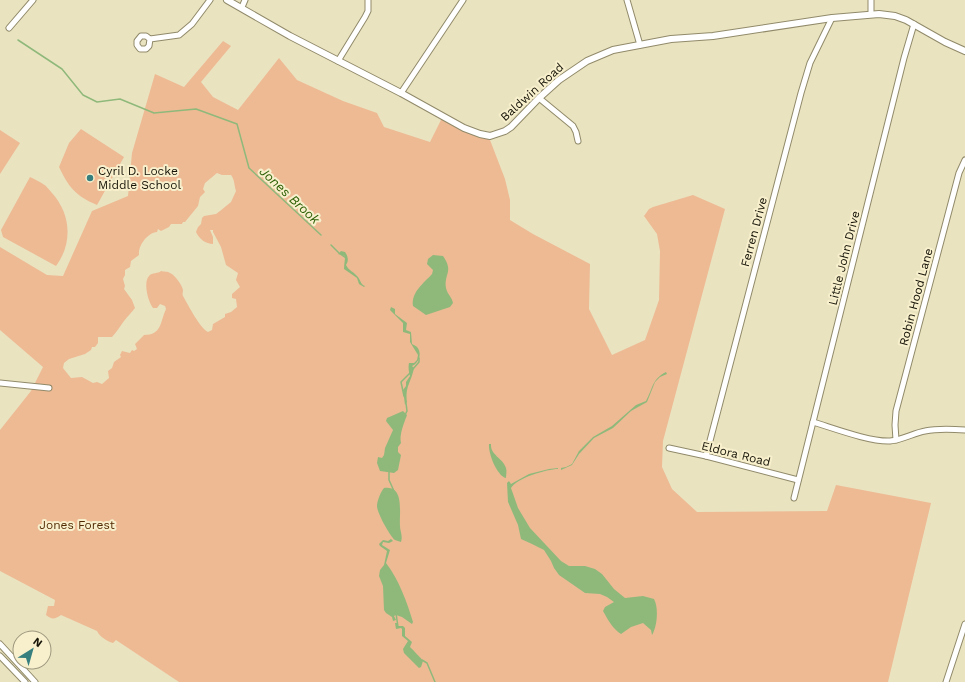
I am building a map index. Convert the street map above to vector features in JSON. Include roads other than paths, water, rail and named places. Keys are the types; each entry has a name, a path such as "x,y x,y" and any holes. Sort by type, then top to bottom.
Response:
{"street":[{"path":"9,28 33,0"},
{"path":"150,39 179,35 192,24 210,0"},
{"name":"Baldwin Road","path":"227,0 242,7 290,36 401,93 464,128 490,136 505,131 511,127 559,80 587,61 613,50 671,38 713,36 832,18 871,14 895,16 914,24 945,42 965,51"},
{"path":"242,7 245,0"},
{"path":"338,61 368,11 368,0"},
{"path":"401,93 463,0"},
{"path":"627,0 640,45"},
{"path":"871,0 871,14"},
{"name":"Ferren Drive","path":"706,456 801,93 810,63 832,18"},
{"name":"Little John Drive","path":"794,498 904,58 914,24"},
{"path":"539,98 573,126 578,141"},
{"name":"Robin Hood Lane","path":"896,440 894,425 896,411 959,173 965,160"},
{"path":"0,383 49,388"},
{"path":"813,422 868,438 889,441 941,428 965,430"},
{"name":"Eldora Road","path":"669,448 798,480"},
{"path":"946,682 965,624"},
{"path":"0,644 35,682"},
{"path":"0,656 24,682"}],"waterway":[{"name":"Jones Brook","path":"18,40 62,69 83,95 97,102 120,99 154,113 196,109 237,124 249,168 321,235"},
{"name":"Jones Brook","path":"331,245 346,258"},
{"name":"Jones Brook","path":"413,369 419,362 419,358"},
{"name":"Jones Brook","path":"404,396 401,382 410,373"},
{"name":"Jones Brook","path":"405,415 407,411 406,403"},
{"name":"Jones Brook","path":"389,471 389,480 394,491"},
{"name":"Jones Brook","path":"396,613 398,627"},
{"name":"Jones Brook","path":"422,660 427,663 435,682"}],"place":[{"name":"Cyril D. Locke Middle School","path":"90,178"}],"park label":[{"name":"Jones Forest","path":"77,525"}]}
